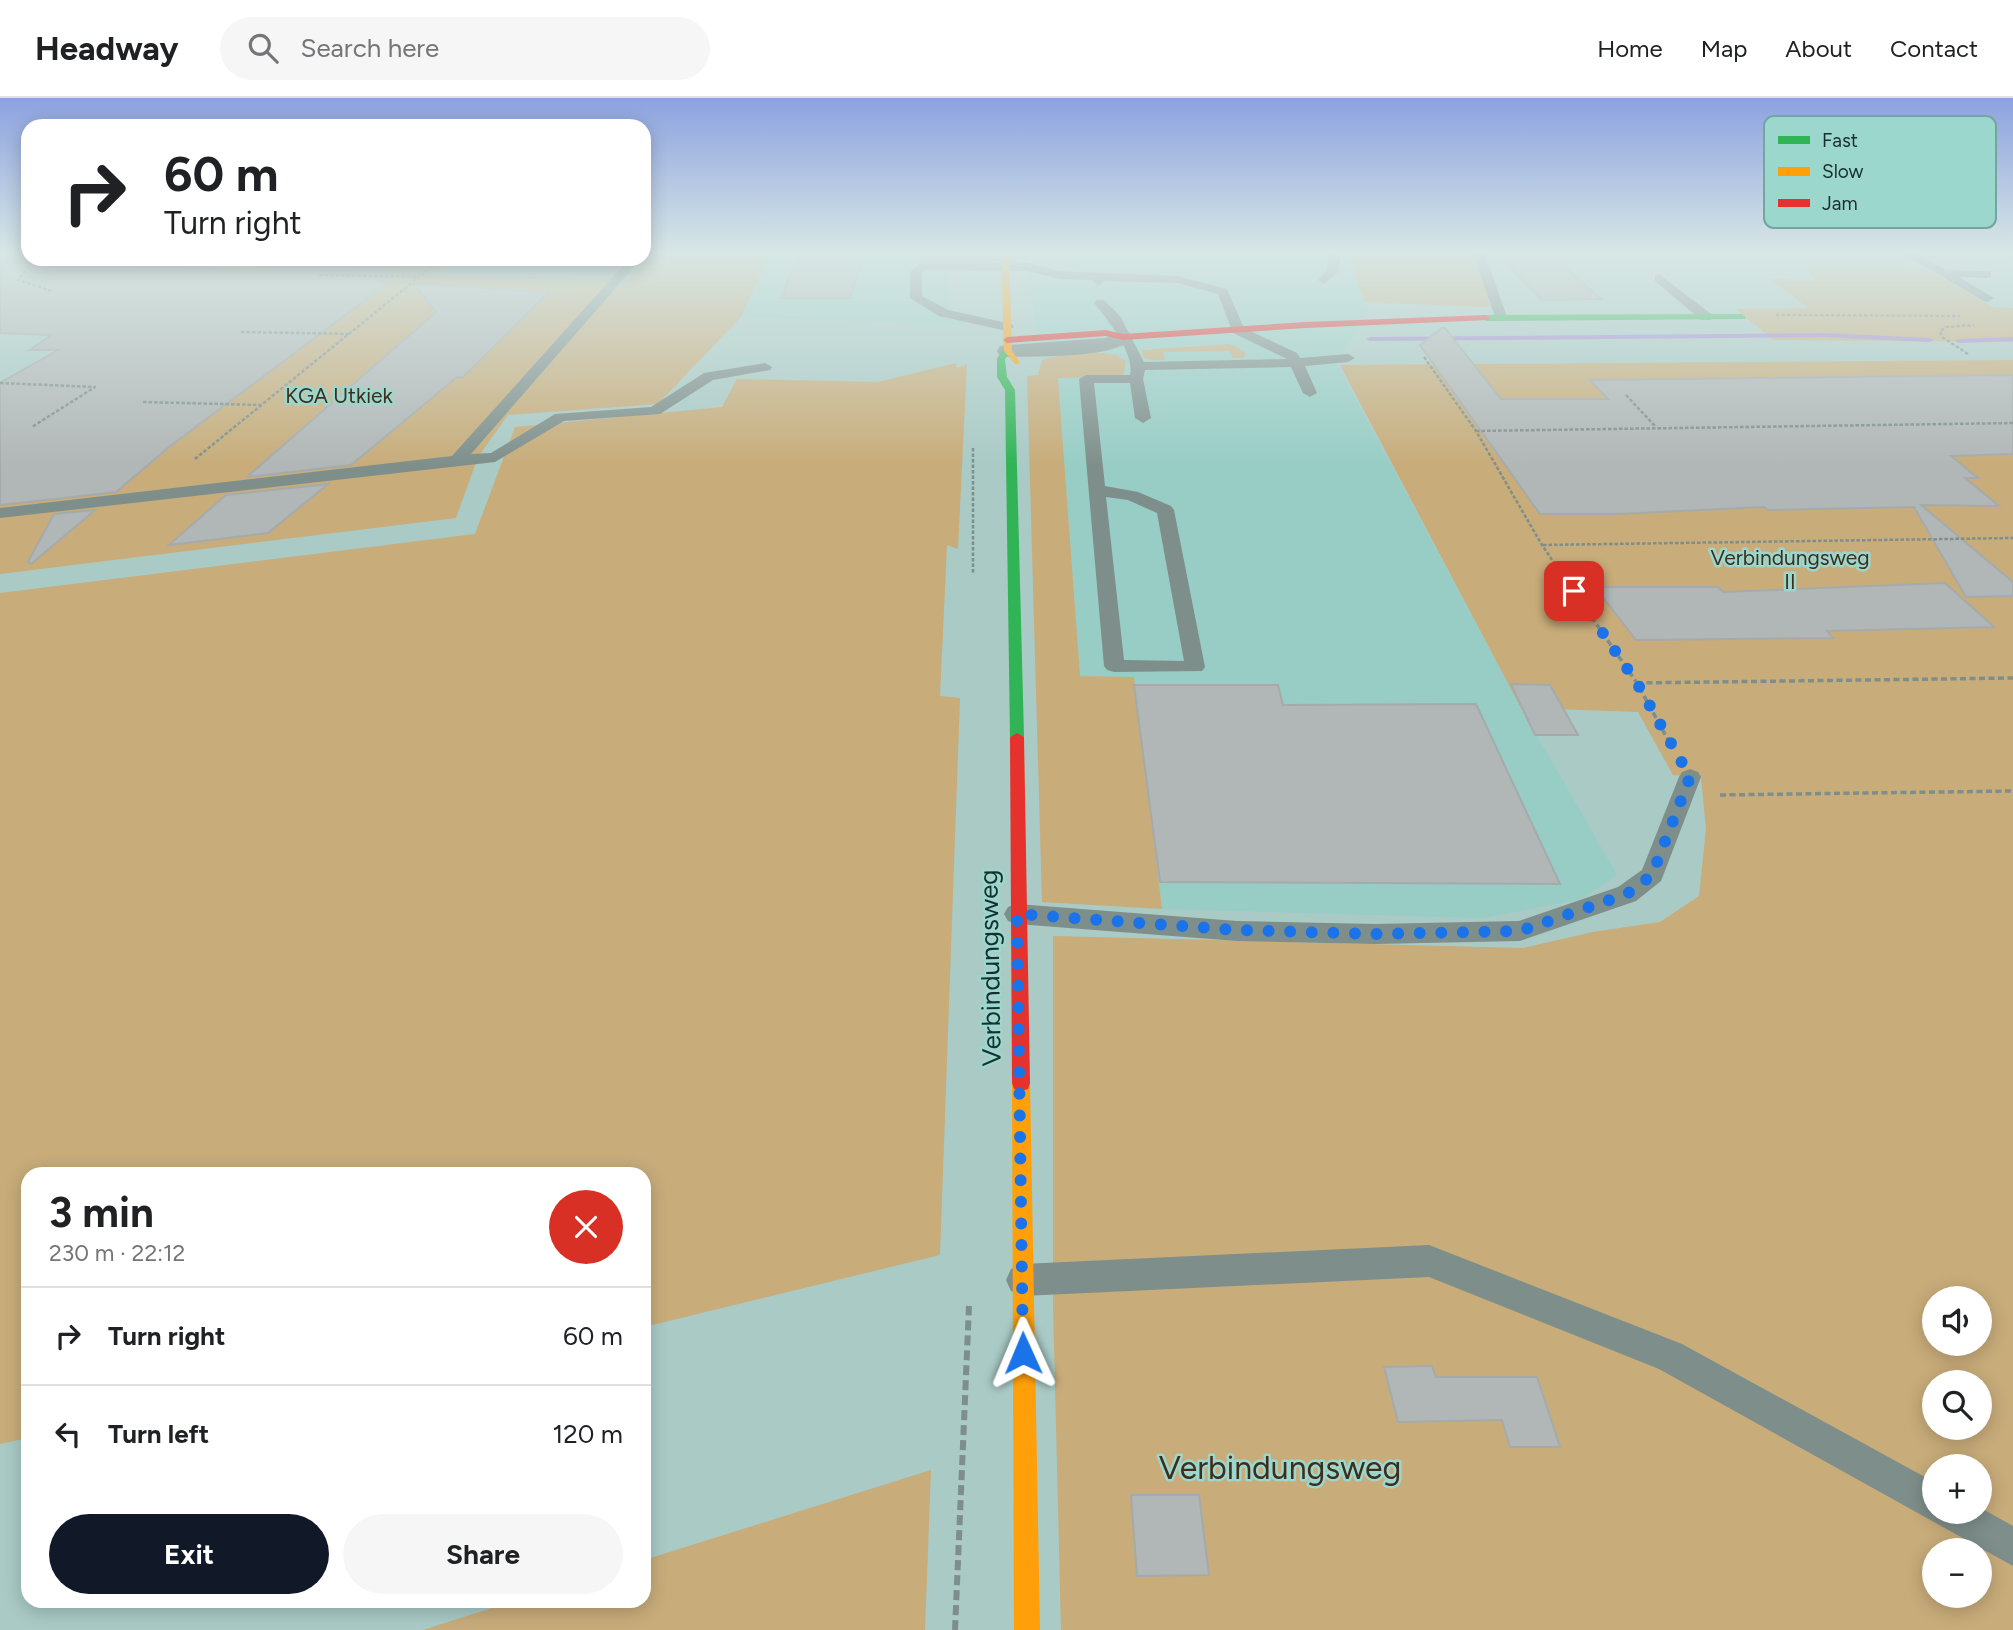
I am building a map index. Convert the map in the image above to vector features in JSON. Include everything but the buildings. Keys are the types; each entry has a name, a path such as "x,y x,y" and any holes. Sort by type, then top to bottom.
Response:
{"main road":[{"name":"Verbindungsweg","path":"1007,322 1007,339 1015,360 1017,377 1010,390 1014,487 1027,1630"},
{"path":"1123,337 1378,322"}],"street":[{"path":"1007,339 1110,344 1123,337"}],"lane":[{"path":"457,460 579,322"},
{"path":"967,322 1007,339"},
{"path":"1117,322 1138,373 1143,418"},
{"path":"1235,322 1238,330 1292,356 1310,393"},
{"path":"1096,490 1132,496 1165,510 1195,667 1114,666 1096,490 1086,379 1348,358"},
{"path":"0,513 495,457 560,417 655,411 709,376 765,368"},
{"path":"1017,914 1237,930 1375,934 1520,931 1627,894 1652,875 1686,786"},
{"path":"1023,1280 1429,1261 1670,1356 1922,1496"},
{"path":"1972,1524 2013,1547"}],"path":[{"path":"151,495 365,322"},
{"path":"241,332 351,334"},
{"path":"1942,337 1968,354"},
{"path":"1424,357 1476,431 1542,545 1637,683 1686,786 2013,791"},
{"path":"0,383 94,387 32,427"},
{"path":"1626,395 1656,427"},
{"path":"143,402 262,405"},
{"path":"1476,431 2013,423"},
{"path":"1542,545 2013,538"},
{"path":"1637,683 2013,678"}],"shaded area":[{"path":"897,322 965,322 968,325"},
{"path":"1036,322 1361,322 1337,364 1521,708 1617,875 1581,899 1483,918 1162,909 1134,677 1080,676 1058,378 1038,375 1042,360"}],"green space":[{"name":"KGA Utkiek","path":"185,322 736,322 658,404 508,415 478,457 456,518 0,574 0,466"},
{"path":"1752,322 2013,322 2013,342 1773,340"},
{"path":"1230,344 1245,352 1244,358 1233,358 1229,351 1163,352 1165,360 1151,360 1143,357 1142,350"},
{"path":"1094,352 1116,355 1126,361 1123,376 1058,378 1080,676 1134,677 1162,909 1042,902 1027,376 1038,375 1042,360"},
{"name":"Verbindungsweg II","path":"2013,360 2013,1630 1061,1630 1053,1304 1053,936 1523,948 1593,932 1660,922 1699,896 1706,829 1701,777 1673,775 1638,712 1521,708 1340,365"},
{"path":"956,363 957,368 967,364 958,549 947,545 940,696 960,698 940,1255 651,1325 651,1167 21,1167 21,1440 0,1444 0,593 475,534 515,427 722,407 737,379 878,382"},
{"path":"931,1470 925,1630 423,1630 492,1608 651,1608 651,1558"}],"waterway":[{"path":"1370,339 1824,335 1930,340"},
{"path":"1959,341 2013,339"}],"traffic: fast":[{"path":"1008,351 1001,358 1002,377 1010,390 1017,737"}],"traffic: slow":[{"path":"1007,322 1008,351 1016,362"},
{"path":"1021,1083 1027,1630"}],"traffic: jam":[{"path":"1007,340 1106,333 1123,337 1370,322"},
{"path":"1017,737 1021,1083"}],"route":[{"path":"1023,1353 1017,914 1237,930 1375,934 1520,931 1627,894 1652,875 1690,777 1637,683 1574,591"}]}
